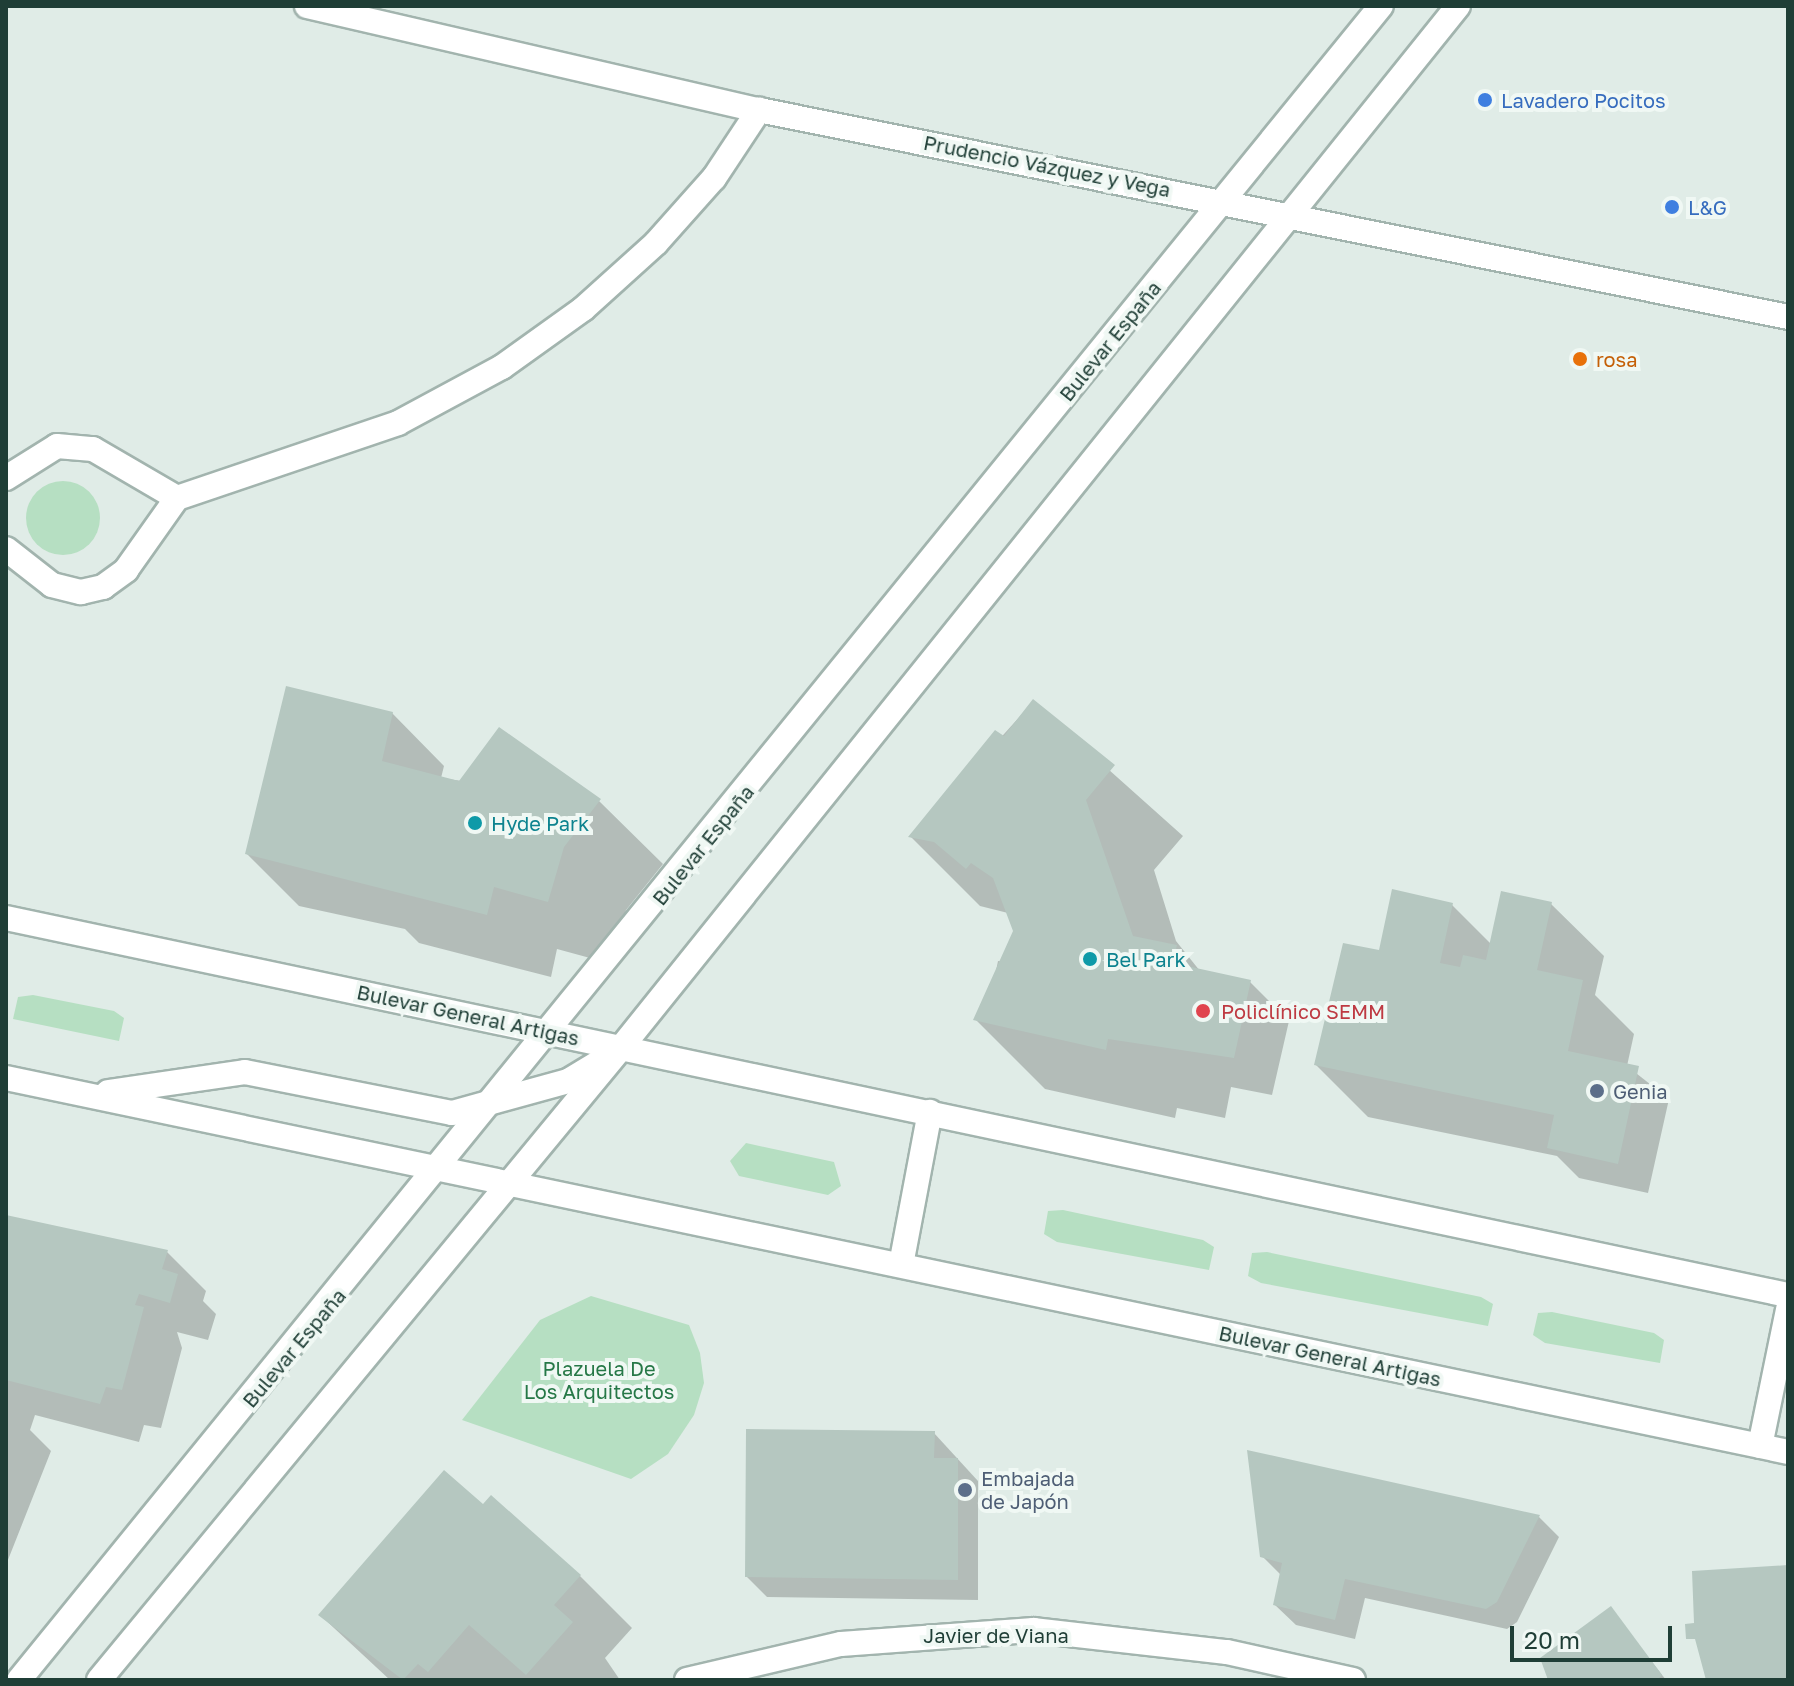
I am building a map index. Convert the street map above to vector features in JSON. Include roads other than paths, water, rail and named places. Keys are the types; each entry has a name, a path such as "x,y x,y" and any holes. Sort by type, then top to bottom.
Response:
{"main road":[{"name":"Prudencio Vázquez y Vega","path":"307,6 759,110 1226,200 1788,317"},
{"name":"Bulevar España","path":"19,1680 495,1103 1381,6"},
{"path":"99,1680 620,1049 1458,6"},
{"path":"6,549 52,585 81,592 103,587 126,570 177,498 398,423 502,367 583,309 656,243 714,178 759,110"},
{"path":"6,478 57,446 93,449 177,498"},
{"name":"Bulevar General Artigas","path":"6,918 1788,1295"},
{"path":"90,1095 245,1072 424,1110 452,1113 568,1081 620,1049"},
{"name":"Bulevar General Artigas","path":"6,1078 1788,1452"},
{"path":"901,1265 930,1112"},
{"path":"1760,1446 1788,1309"},
{"name":"Javier de Viana","path":"687,1680 841,1644 1033,1630 1227,1652 1353,1680"}],"place":[{"name":"Lavadero Pocitos","path":"1485,100"},
{"name":"L&G","path":"1672,207"},
{"name":"rosa","path":"1580,359"},
{"name":"Hyde Park","path":"475,823"},
{"name":"Bel Park","path":"1090,959"},
{"name":"Policlínico SEMM","path":"1203,1011"},
{"name":"Genia","path":"1597,1091"},
{"name":"Embajada de Japón","path":"965,1490"}],"park label":[{"name":"Plazuela De Los Arquitectos","path":"599,1380"}]}
